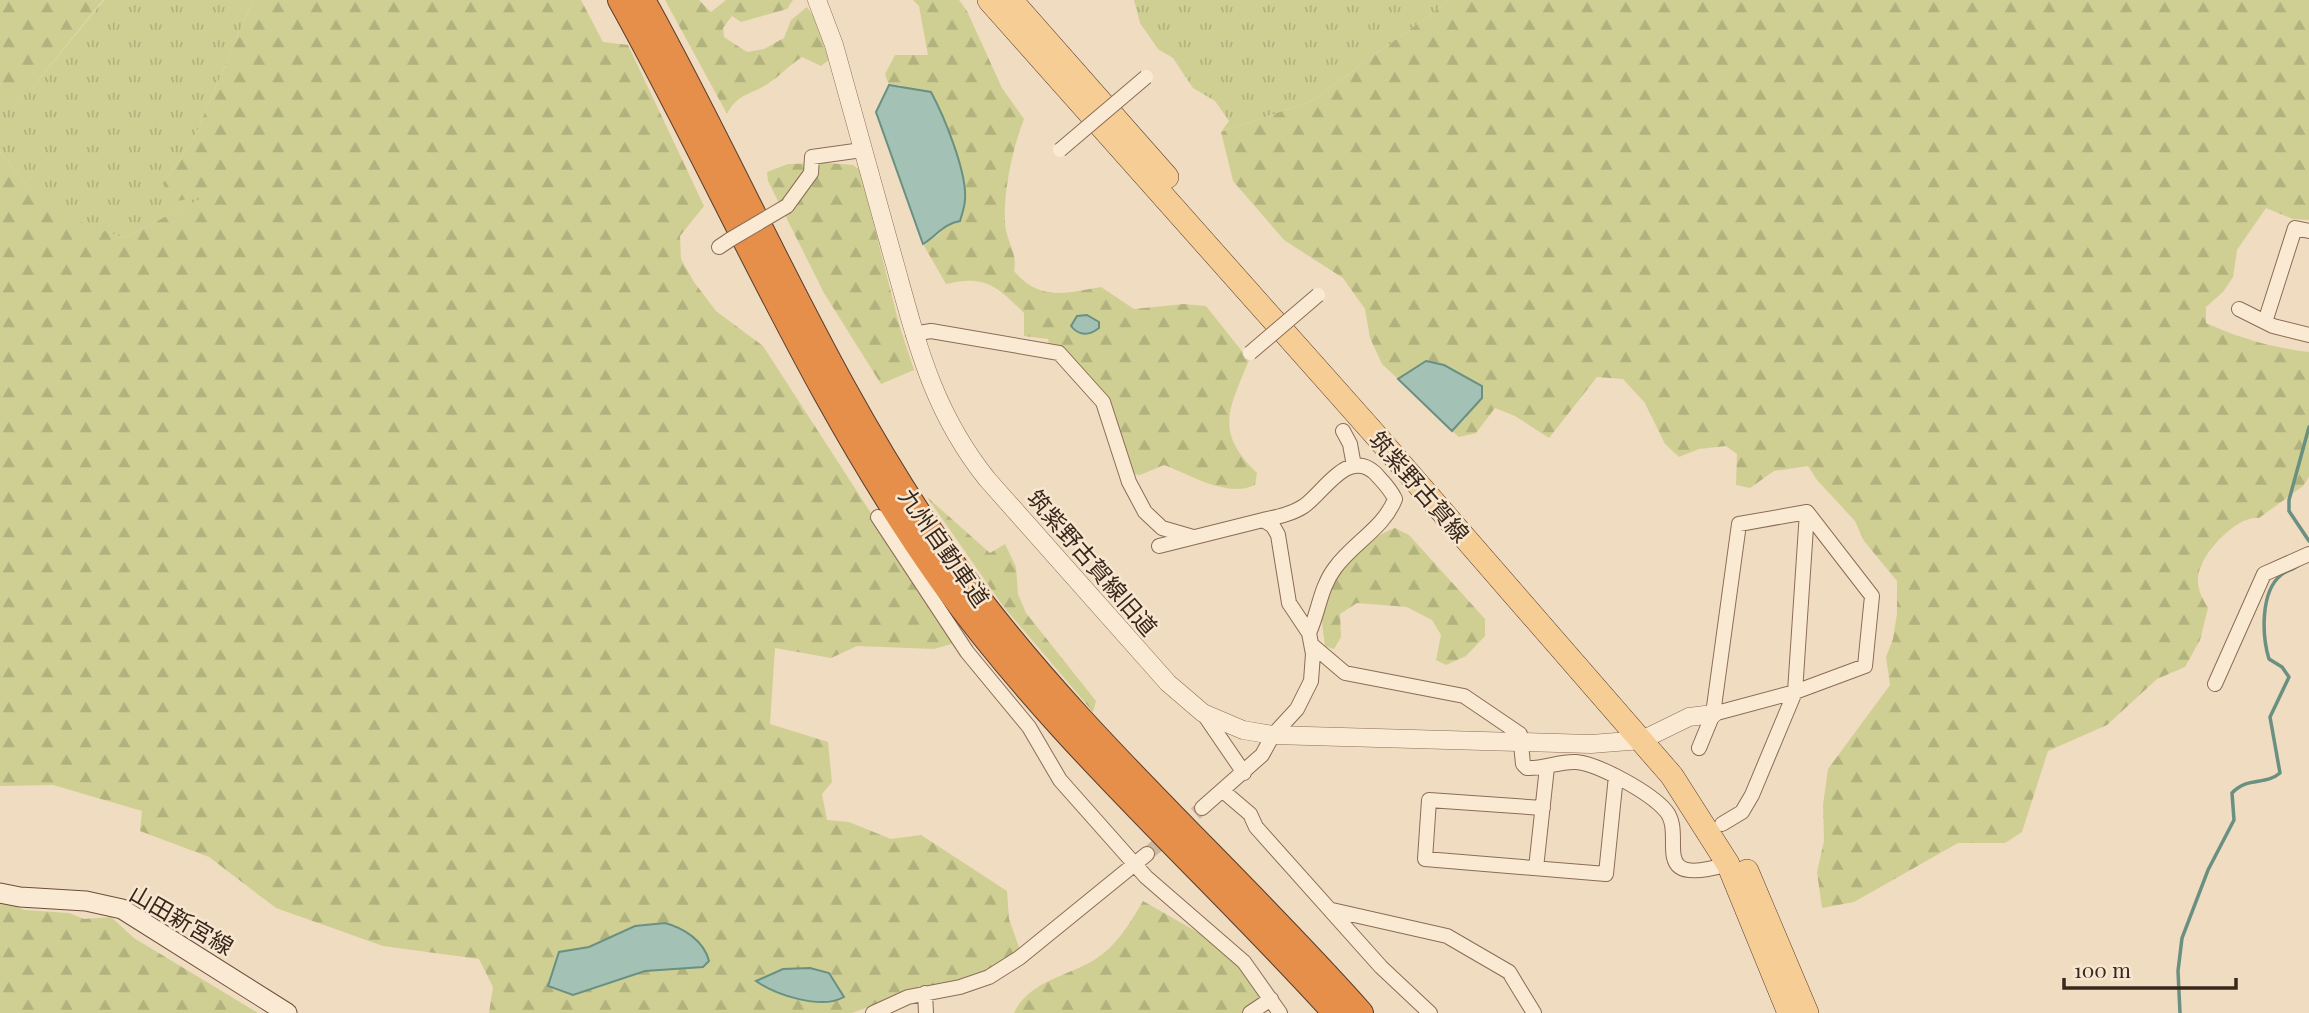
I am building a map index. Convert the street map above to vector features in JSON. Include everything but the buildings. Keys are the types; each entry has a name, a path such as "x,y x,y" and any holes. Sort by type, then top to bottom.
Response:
{"highway":[{"name":"九州自動車道","path":"620,0 660,71 830,407 886,500 943,583 979,630 1085,753 1335,1013"},
{"name":"九州自動車道","path":"643,0 684,75 853,408 959,572 1080,719 1361,1013"}],"main road":[{"name":"筑紫野古賀線","path":"989,0 1648,737 1728,864 1790,1013"},
{"name":"筑紫野古賀線","path":"1011,0 1722,824 1774,928 1807,1013"},
{"name":"山田新宮線","path":"0,892 20,897 86,901 122,909 287,1013"}],"street":[{"name":"筑紫野古賀線旧道","path":"817,0 834,45 913,334 933,393 967,454 1122,634 1168,683 1203,713 1243,730 1273,735 1591,744 1648,737 1689,717 1713,714"},
{"path":"1060,150 1146,77"},
{"path":"725,243 787,206 811,173 812,157 862,150"},
{"path":"2265,322 2295,228 2309,231"},
{"path":"1251,353 1318,295"},
{"path":"2239,309 2265,322 2309,335"},
{"path":"913,334 931,331 1059,353 1103,402 1129,482 1145,512 1162,528 1195,537"},
{"path":"1343,431 1350,444 1353,466"},
{"path":"1160,546 1281,517 1304,506 1348,466 1370,469 1389,487 1395,499 1384,519 1334,569 1321,592 1310,639 1311,681 1297,709 1273,735 1262,755 1202,808"},
{"path":"1713,714 1795,692 1865,666 1872,596 1807,512"},
{"path":"1722,824 1742,812 1752,795 1795,692 1807,512"},
{"path":"1699,748 1713,714 1739,524 1807,512"},
{"path":"878,517 967,652 1029,727 1060,780 1141,858 1146,877 1244,962 1280,1013"},
{"path":"1263,520 1273,526 1278,535 1289,603 1310,639 1345,673 1464,696 1520,734 1523,764 1527,768 1576,762 1616,776 1666,810 1672,821 1671,849 1676,862 1685,869 1708,870 1728,864"},
{"path":"2215,684 2264,574 2304,556"},
{"path":"1203,713 1244,773"},
{"path":"1536,868 1547,767"},
{"path":"1543,808 1429,800 1425,859 1606,874 1616,776"},
{"path":"1223,791 1250,814 1256,827 1381,967 1430,1013"},
{"path":"873,1013 883,1006 989,977 1019,958 1141,858"},
{"path":"1332,910 1447,936 1509,972 1534,1013"},
{"path":"925,993 926,1013"},
{"path":"1250,1013 1271,999"}],"green space":[{"path":"0,0 103,0 35,84 14,103 0,84"},
{"path":"104,0 253,0 191,145 163,183 209,195 124,238 62,216 25,183 0,152 0,84 15,102 35,84"},
{"path":"253,0 581,0 603,42 628,45 704,206 680,236 681,259 716,311 763,346 955,643 934,649 857,646 831,658 775,648 770,724 828,742 832,782 822,794 827,820 849,822 891,839 921,835 1007,891 1009,919 1021,953 967,982 922,988 852,1013 489,1013 493,987 479,959 383,946 276,908 209,857 140,831 142,811 53,785 0,786 0,152 25,183 62,215 124,238 206,196 171,202 163,183 191,145"},
{"path":"665,0 699,0 711,12 726,0 793,0 787,9 741,22 732,16 723,28 724,37 747,52 764,49 784,38 791,20 807,7 814,17 829,60 821,66 802,57 766,85 739,99 727,114"},
{"path":"913,0 959,0 967,11 1002,88 1024,119 1013,156 1006,198 1005,223 1014,258 1014,271 1034,287 1054,293 1101,287 1134,309 1184,304 1206,306 1249,360 1231,407 1229,420 1235,445 1257,473 1255,485 1233,489 1221,487 1164,465 1140,475 1125,472 1099,408 1091,376 1073,364 1052,357 1048,339 1024,336 1024,313 998,290 981,282 959,281 946,284 923,244 938,235 949,223 901,85 889,85 885,74 895,55 928,55 919,6"},
{"path":"1134,0 1450,0 1312,101 1221,132 1229,121 1215,101 1193,88 1173,58 1158,49 1140,23"},
{"path":"1450,0 2309,0 2309,220 2293,219 2266,208 2237,250 2233,277 2223,292 2206,307 2206,323 2256,342 2309,352 2309,477 2303,486 2259,518 2240,523 2212,547 2198,577 2199,589 2208,608 2200,640 2185,667 2157,679 2107,725 2048,751 2022,832 2005,843 1958,843 1854,902 1822,908 1817,872 1824,841 1823,805 1828,769 1890,685 1886,657 1893,639 1897,614 1897,581 1864,541 1855,521 1817,480 1808,466 1774,471 1750,488 1736,485 1737,454 1726,446 1699,449 1679,457 1665,444 1645,403 1623,379 1597,377 1549,438 1515,416 1495,408 1476,433 1459,437 1452,431 1466,418 1426,361 1398,379 1382,364 1370,338 1365,309 1343,278 1284,240 1233,181 1221,132 1312,101"},
{"path":"788,164 853,165 860,170 899,324 914,370 881,384 824,293 768,181 767,172"},
{"path":"927,497 990,553 1005,544 1016,567 1018,594 1026,613 1096,701 1093,712 1003,606"},
{"path":"1395,528 1409,535 1485,619 1485,636 1466,656 1446,665 1436,660 1441,635 1432,620 1407,607 1357,603 1340,614 1341,637 1334,649 1325,646 1322,612 1330,584 1347,560 1358,550 1369,541"},
{"path":"0,901 25,910 69,913 84,919 111,917 134,938 258,1013 0,1013"},
{"path":"1143,901 1213,941 1250,975 1266,1013 1014,1013 1021,1002 1039,987 1094,960 1110,948"}],"shaded area":[{"path":"889,85 931,92 959,160 965,188 960,221 945,227 923,244 876,112"},
{"path":"1087,315 1099,322 1099,328 1084,334 1077,332 1071,326 1077,316"},
{"path":"1426,361 1444,365 1482,386 1482,398 1452,431 1398,379"},
{"path":"665,923 692,936 703,947 709,961 703,967 645,971 573,995 548,986 559,952 589,947 635,926"},
{"path":"810,968 829,973 844,997 823,1002 799,999 756,981 783,969"}],"waterway":[{"path":"2309,427 2289,500 2289,511 2309,541"},
{"path":"2180,1013 2178,971 2182,938 2208,870 2234,820 2232,793 2244,785 2280,773 2270,717 2289,677 2282,667 2269,659 2264,615 2274,583 2283,573 2300,564"}],"tunnel":[{"path":"1147,854 1202,808"}]}
